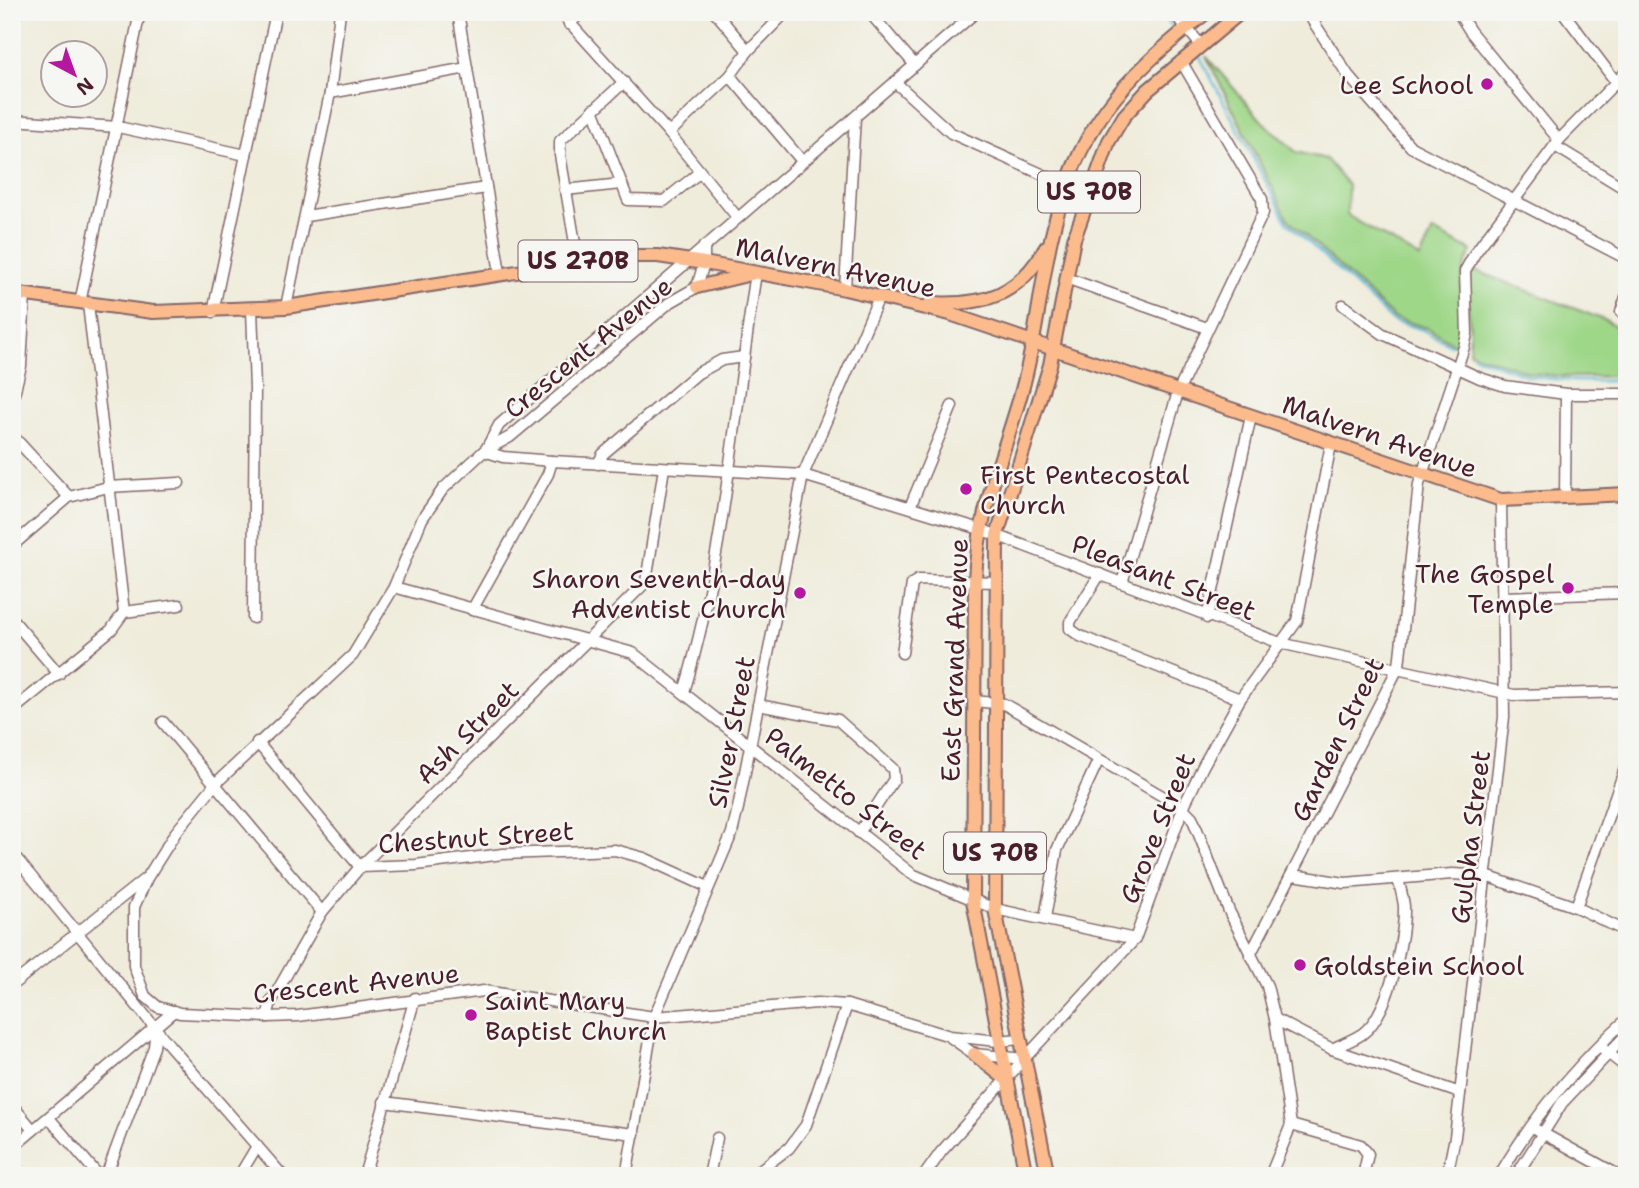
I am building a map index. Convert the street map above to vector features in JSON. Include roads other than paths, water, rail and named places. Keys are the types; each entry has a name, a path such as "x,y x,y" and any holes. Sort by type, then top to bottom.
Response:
{"main road":[{"name":"US 70B","path":"1187,28 1207,12"},
{"name":"US 70B","path":"1181,61 1241,12"},
{"name":"East Grand Avenue","path":"1026,1176 973,901 975,581 980,529 1034,343 1051,237 1068,187 1095,122 1114,96 1137,70 1187,28"},
{"name":"East Grand Avenue","path":"1048,1176 995,909 997,535 1054,351 1074,239 1098,165 1124,117 1181,61"},
{"name":"US 270B","path":"903,302 952,304 994,297 1009,290 1031,270 1051,237"},
{"name":"Malvern Avenue","path":"19,294 153,312 213,312 286,307 622,256 689,260 903,302 1034,343 1501,500 1627,494"},
{"path":"697,287 756,273"},
{"path":"974,1054 1007,1080"}],"street":[{"path":"12,31 16,12"},
{"path":"12,711 111,630 124,612 84,304 140,12"},
{"path":"213,312 275,12"},
{"path":"286,307 330,93 340,12"},
{"path":"458,12 500,273"},
{"path":"560,12 669,133 737,217"},
{"path":"569,24 582,12"},
{"path":"715,12 748,51"},
{"path":"669,133 730,76 748,51 786,12"},
{"path":"869,12 915,65"},
{"name":"Crescent Avenue","path":"484,451 499,425 976,12"},
{"path":"1174,12 1200,44"},
{"path":"1307,12 1348,75 1411,147 1627,259"},
{"path":"1458,12 1470,32 1557,143 1627,190"},
{"path":"1563,12 1616,82"},
{"path":"1122,583 1178,392 1263,213 1262,199 1181,61"},
{"path":"330,93 467,68"},
{"name":"Garden Street","path":"1250,955 1396,671 1422,474 1467,334 1465,271 1557,143 1627,71"},
{"path":"730,76 802,161"},
{"path":"578,261 565,190 561,141 624,82"},
{"path":"895,82 951,134 1088,195"},
{"path":"593,110 628,200 664,201 699,172"},
{"path":"845,289 855,117"},
{"path":"12,120 118,127 246,155"},
{"path":"565,190 621,184"},
{"path":"306,216 486,188"},
{"name":"Crescent Avenue","path":"704,246 704,263 697,287 669,303 510,437 484,451 443,489 422,519 394,587 353,655 257,742 215,784 176,832 147,878 134,907 134,966 145,996 158,1007 174,1012 267,1017 298,1016 415,998 496,991 654,1017 817,1003 847,1005 950,1036 999,1041 1020,1039"},
{"path":"684,692 705,624 730,471 756,273"},
{"path":"1066,278 1207,328"},
{"path":"658,290 669,303"},
{"path":"12,402 21,366 19,294"},
{"path":"1621,312 1627,294"},
{"name":"Silver Street","path":"630,1175 634,1134 654,1017 732,833 803,475 879,297"},
{"path":"1343,305 1384,334 1457,365 1480,378 1505,386 1566,394 1627,394"},
{"path":"252,310 255,388 253,618"},
{"path":"598,464 603,454 698,373 722,360 744,357"},
{"path":"574,360 586,373"},
{"path":"1565,496 1566,394"},
{"path":"910,507 952,406"},
{"path":"1207,618 1251,416"},
{"path":"12,435 69,497"},
{"name":"Grove Street","path":"924,1176 941,1152 1135,939 1183,808 1240,699 1297,621 1331,444"},
{"name":"Pleasant Street","path":"484,451 503,457 552,461 803,475 980,529 1207,618 1280,643 1505,694 1627,692"},
{"path":"472,610 548,474 552,461"},
{"name":"Ash Street","path":"267,1017 271,1002 322,912 360,867 646,582 664,468"},
{"path":"12,546 69,497 108,487 178,483"},
{"name":"Gulpha Street","path":"1447,1176 1460,1093 1505,694 1501,500"},
{"path":"1100,574 1070,622 1070,629 1080,636 1240,699"},
{"path":"902,653 912,584 918,580 996,582"},
{"name":"Palmetto Street","path":"394,587 633,653 912,874 995,909 1135,939"},
{"path":"1503,597 1627,593"},
{"path":"124,612 179,605"},
{"path":"12,619 59,674"},
{"path":"974,701 996,701 1183,808 1196,825 1229,911 1267,986 1275,1019 1291,1125 1270,1176"},
{"path":"758,705 838,720 893,769 894,779 859,833"},
{"path":"163,722 322,912"},
{"name":"Chestnut Street","path":"257,742 360,867 584,850 630,853 708,887"},
{"path":"1045,918 1057,850 1098,761"},
{"path":"1576,907 1627,763"},
{"path":"12,853 170,1046 283,1176"},
{"path":"1293,875 1345,883 1452,874 1486,876 1576,907 1627,932"},
{"path":"12,985 147,878"},
{"path":"1332,1049 1363,1033 1379,1012 1389,989 1402,931 1404,904 1398,879"},
{"path":"364,1176 415,998"},
{"path":"752,1176 789,1148 806,1125 847,1005"},
{"path":"12,1147 174,1012"},
{"path":"1499,1176 1531,1126 1570,1075 1627,1018"},
{"path":"1275,1019 1332,1049 1460,1093"},
{"path":"106,1176 155,1047 156,1026"},
{"path":"1519,1173 1541,1132 1606,1053 1627,1034"},
{"name":"Crescent Avenue","path":"950,1036 974,1054"},
{"path":"1598,1045 1627,1068"},
{"path":"974,1054 1024,1059"},
{"path":"384,1102 634,1134"},
{"path":"12,1105 33,1130"},
{"path":"49,1118 99,1176"},
{"path":"1291,1125 1361,1145 1368,1154 1363,1176"},
{"path":"1531,1126 1620,1176"},
{"path":"709,1176 717,1138"},
{"path":"239,1176 257,1146"}],"waterway":[{"path":"1159,12 1172,26"},
{"path":"1199,55 1287,222 1393,321 1421,329 1451,345"},
{"path":"1474,356 1529,376 1574,381 1627,381"}],"place":[{"name":"Lee School","path":"1487,84"},
{"name":"First Pentecostal Church","path":"966,489"},
{"name":"The Gospel Temple","path":"1568,588"},
{"name":"Sharon Seventh-day Adventist Church","path":"800,593"},
{"name":"Goldstein School","path":"1300,965"},
{"name":"Saint Mary Baptist Church","path":"471,1015"}]}
